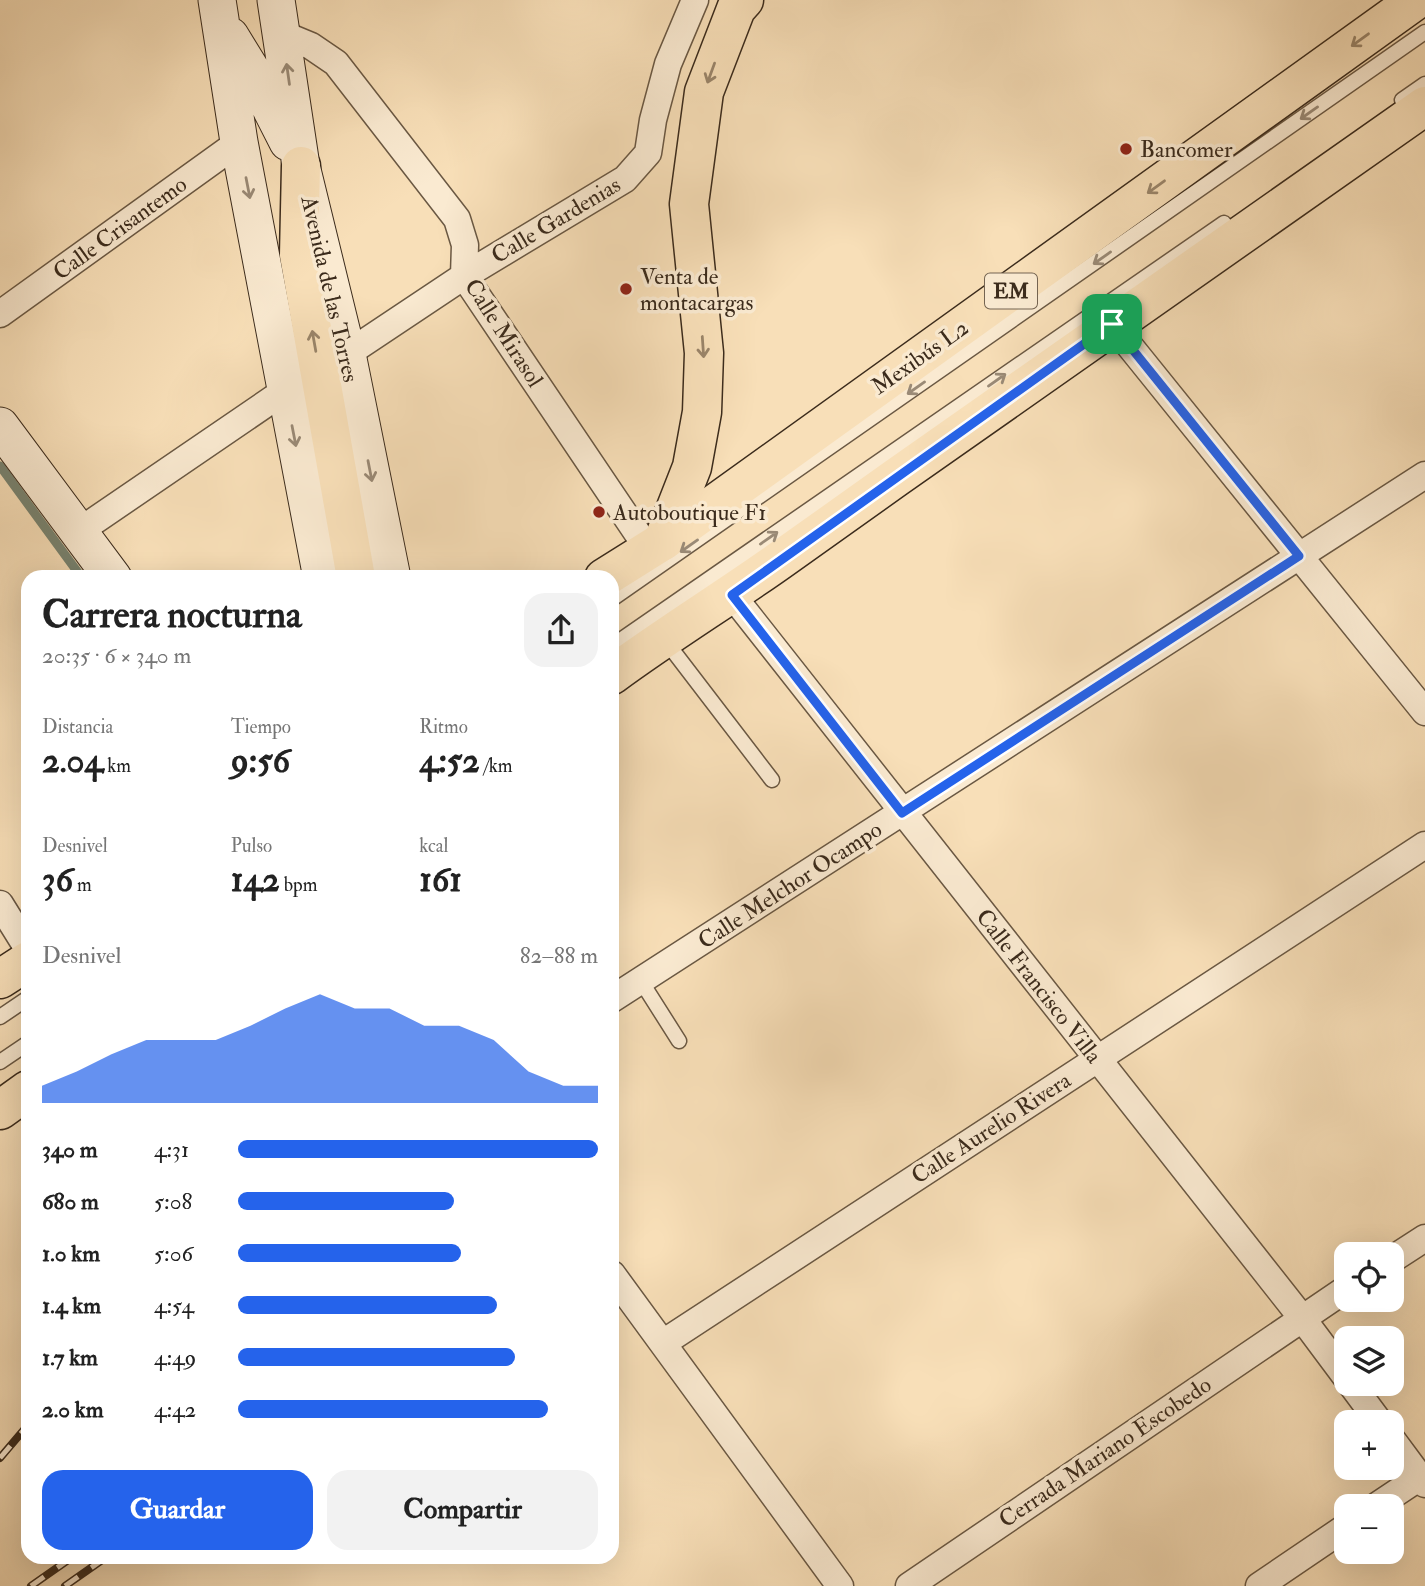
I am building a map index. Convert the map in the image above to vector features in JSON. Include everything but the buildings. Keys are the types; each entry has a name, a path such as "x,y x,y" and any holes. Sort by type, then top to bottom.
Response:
{"main road":[{"name":"EM","path":"616,570 1416,0"},
{"path":"655,545 692,467 702,412 704,353 689,204 704,92 740,5"},
{"path":"219,10 239,142 320,570"},
{"path":"219,10 301,166 299,254 355,570"},
{"name":"Avenida de las Torres","path":"279,17 301,166 347,354 390,570"},
{"path":"619,670 663,637 732,595 1112,324 1408,107"},
{"path":"0,426 107,570"},
{"path":"0,979 19,945"},
{"path":"0,1110 21,1095"}],"street":[{"name":"Calle Gardenias","path":"347,354 464,275 625,179 648,153 667,64 695,0"},
{"name":"Calle Mirasol","path":"279,17 311,46 336,63 457,219 465,245 464,275 655,545"},
{"name":"Calle Crisantemo","path":"0,314 239,142"},
{"path":"1112,324 1425,712"},
{"path":"78,532 286,390"},
{"name":"Calle Melchor Ocampo","path":"619,995 1425,475"},
{"name":"Calle Francisco Villa","path":"732,595 1334,1361"},
{"name":"Calle Aurelio Rivera","path":"663,1343 1425,845"},
{"path":"0,904 19,945"},
{"path":"1404,1252 1425,1238"},
{"path":"619,1283 840,1586"},
{"path":"1302,1318 1334,1297"},
{"name":"Cerrada Mariano Escobedo","path":"909,1586 1302,1318"},
{"path":"1398,1494 1422,1480 1404,1456"},
{"path":"1259,1586 1334,1535"}],"lane":[{"name":"Mexibús L2","path":"619,594 1425,32"},
{"path":"1408,107 1425,84"},
{"path":"619,641 1230,218"},
{"path":"663,637 772,780"},
{"path":"641,981 679,1041"},
{"path":"0,1017 21,1003"},
{"path":"0,1062 21,1048"}],"waterway":[{"path":"0,466 76,570"}],"railway":[{"path":"0,1458 21,1433"},
{"path":"31,1586 62,1564"},
{"path":"65,1586 96,1564"}],"place":[{"name":"Bancomer","path":"1126,149"},
{"name":"Venta de montacargas","path":"626,289"},
{"name":"Autoboutique F1","path":"599,512"}],"route":[{"path":"1112,324 1299,556 902,813 732,595 1112,324"}]}
